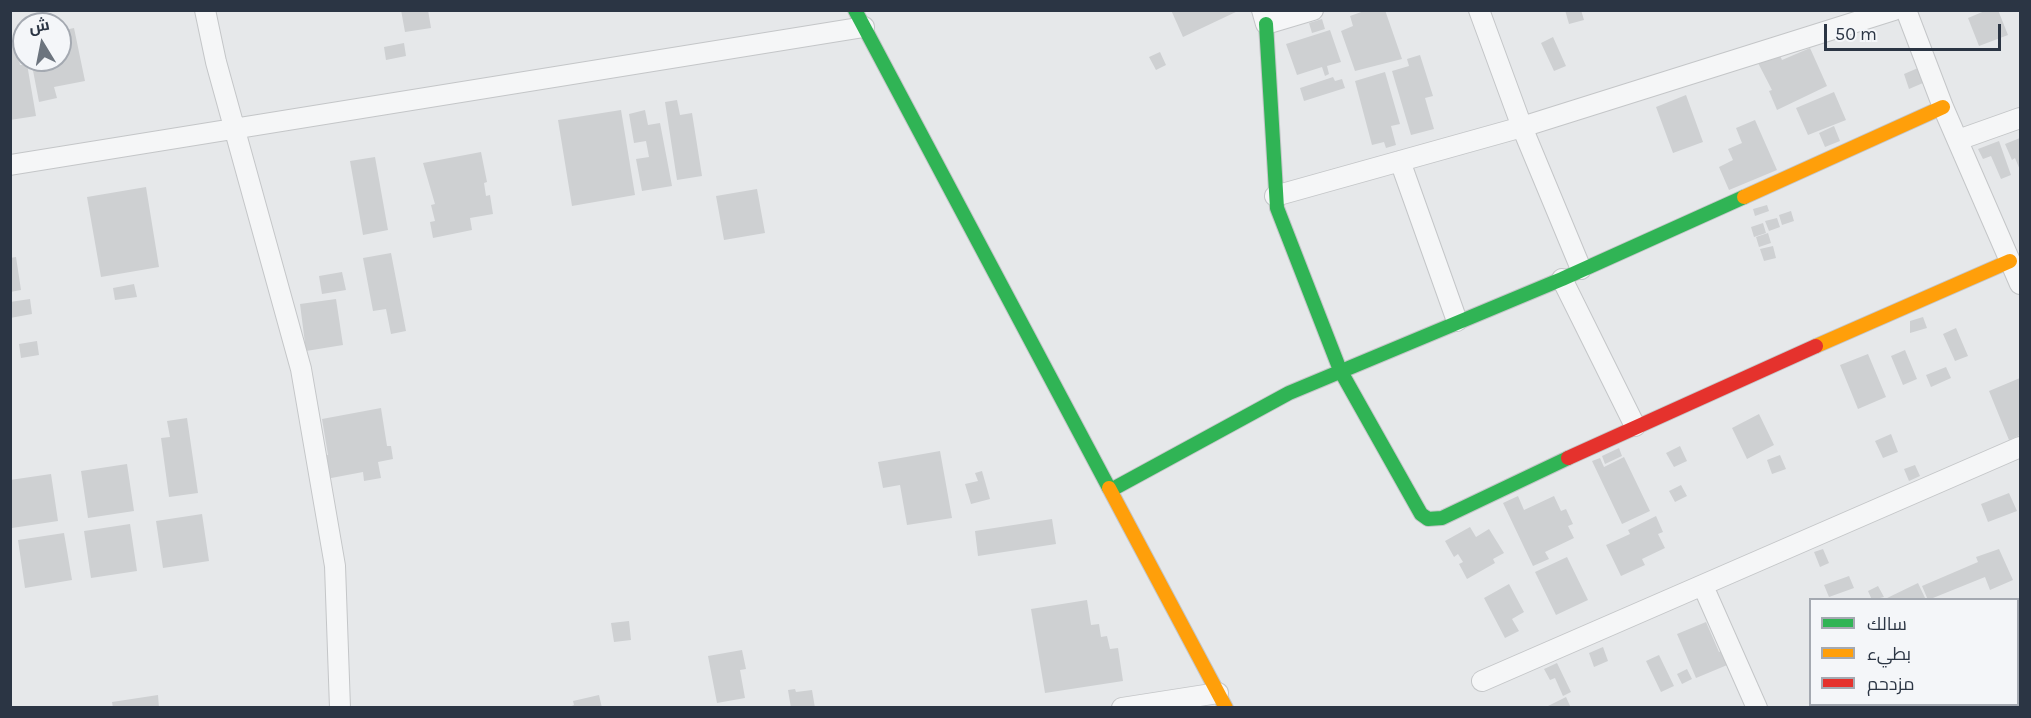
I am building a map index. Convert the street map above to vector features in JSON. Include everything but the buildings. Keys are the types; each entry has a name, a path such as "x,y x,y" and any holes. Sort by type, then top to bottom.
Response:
{"street":[{"path":"205,10 216,62 301,369 335,566 340,708"},
{"path":"1313,10 1264,17 1277,208 1340,370 1421,514 1428,519 1442,518 1635,426 2010,261"},
{"path":"1479,10 1522,127 1581,269"},
{"path":"1275,196 1522,127 1894,10"},
{"path":"1906,10 1943,107 2020,284"},
{"path":"10,165 236,129 860,19 1222,700 1122,708"},
{"path":"1111,489 1261,406 1456,321 1562,279 1943,107"},
{"path":"1958,140 2020,118"},
{"path":"1400,161 1456,321"},
{"path":"1562,279 1635,426"},
{"path":"1482,681 2020,447"},
{"path":"1703,586 1757,708"}],"traffic: fast":[{"path":"855,10 1109,488"},
{"path":"1266,24 1277,208 1340,370 1421,514 1428,519 1442,518 1568,458"},
{"path":"1111,490 1289,393 1562,279 1744,197"}],"traffic: slow":[{"path":"1744,197 1943,107"},
{"path":"1816,346 2010,261"},
{"path":"1109,488 1226,708"}],"traffic: jam":[{"path":"1568,458 1816,346"}]}
